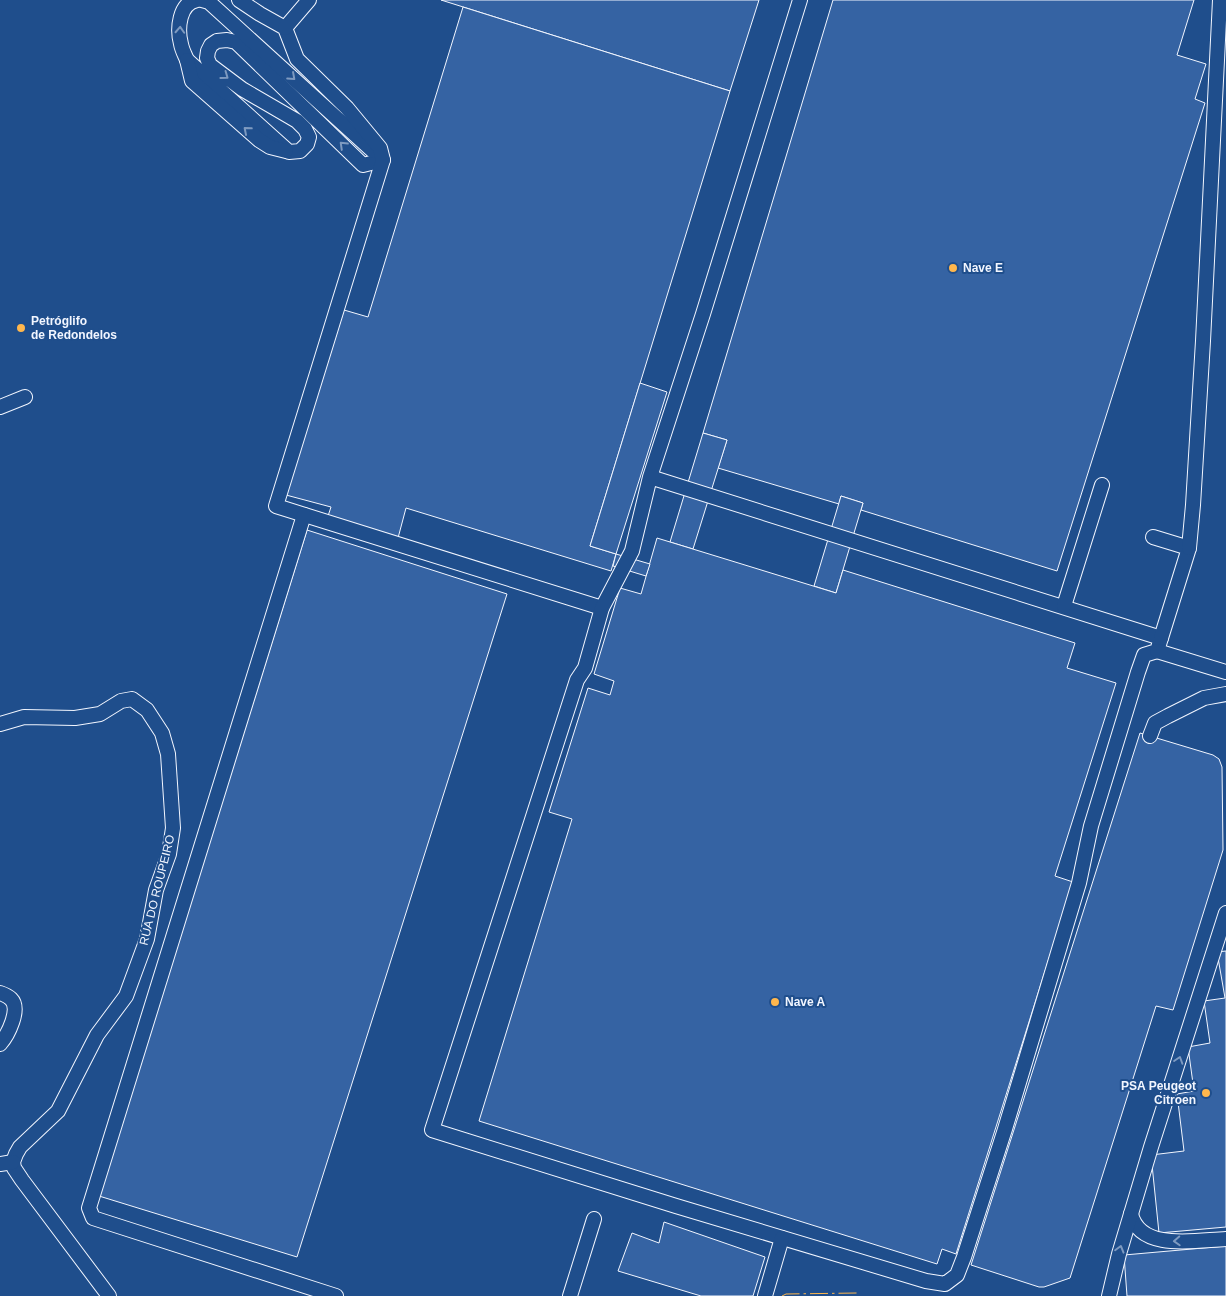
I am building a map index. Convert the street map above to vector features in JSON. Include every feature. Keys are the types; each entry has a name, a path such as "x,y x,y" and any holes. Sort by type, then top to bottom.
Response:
{"street":[{"path":"197,0 191,1 183,10 179,32 187,60 289,152 300,151 307,144 309,137 305,128 297,121 242,89 210,65 207,58 211,45 218,41 236,42 363,165 383,160"},
{"path":"202,0 209,2 383,160"},
{"path":"239,0 286,28 297,59 347,108 380,148 383,160 276,506 602,608"},
{"path":"286,28 309,0"},
{"path":"800,0 703,314 650,477 632,551 602,608 585,668 577,680 432,1130 782,1238 926,1281 945,1284 957,1275 964,1257 1005,1130 1079,883 1091,826 1138,672 1144,655 1159,644 1189,548 1202,350 1220,0"},
{"path":"0,407 25,397"},
{"path":"650,477 1064,606 1226,672"},
{"path":"1064,606 1102,485"},
{"path":"304,514 89,1208 93,1218 336,1296"},
{"path":"1153,536 1189,548"},
{"path":"1150,736 1155,723 1204,698 1226,694"},
{"name":"RÚA DO ROUPEIRO","path":"0,724 24,717 75,718 100,714 121,700 132,699 146,710 162,733 168,754 173,828 169,854 156,890 147,939 126,996 97,1035 58,1111 20,1147 7,1163 14,1168 109,1296"},
{"path":"1109,1296 1118,1254 1226,912"},
{"path":"0,993 10,998 13,1002 14,1014 9,1031 0,1044"},
{"path":"1131,1214 1132,1220 1139,1228 1153,1238 1165,1242 1226,1239"},
{"path":"570,1296 594,1219"},
{"path":"765,1296 782,1238"}],"building":[{"path":"441,0 759,0 730,91"},
{"name":"Nave E","path":"833,0 1194,0 1177,55 1206,64 1195,99 1205,103 1057,571 861,510 863,503 841,496 839,504 718,468 727,440 703,433"},
{"path":"463,7 730,91 590,546 616,554 611,571 406,508 398,538 328,516 331,507 286,495 344,310 368,317"},
{"path":"640,383 667,392 616,554 590,546"},
{"path":"703,433 727,440 693,549 670,542"},
{"path":"841,496 863,503 836,593 814,586"},
{"path":"307,530 507,594 297,1257 99,1196"},
{"name":"Nave A","path":"657,538 836,593 843,570 1075,643 1067,668 1116,683 1055,876 1073,882 956,1254 942,1249 937,1264 479,1121 572,819 549,812 588,688 610,695 614,681 594,674 620,588 641,594"},
{"path":"616,554 650,564 646,576 613,566"},
{"path":"1140,733 1213,755 1219,759 1222,767 1223,850 1173,1010 1156,1006 1070,1278 1039,1287 971,1265"},
{"name":"PSA Peugeot Citroen","path":"1226,951 1226,1227 1159,1233 1151,1155 1184,1151 1177,1094 1194,1091 1188,1047 1210,1043 1204,1001 1225,998 1217,952"},
{"path":"664,1222 765,1257 753,1296 701,1296 618,1271 632,1233 659,1243"},
{"path":"1226,1246 1226,1296 1127,1296 1124,1255"}],"power":[{"path":"782,1296 786,1294 857,1293"}],"place":[{"name":"Nave E","path":"953,268"},
{"name":"Petróglifo de Redondelos","path":"21,328"},
{"name":"Nave A","path":"775,1002"},
{"name":"PSA Peugeot Citroen","path":"1206,1093"}]}
